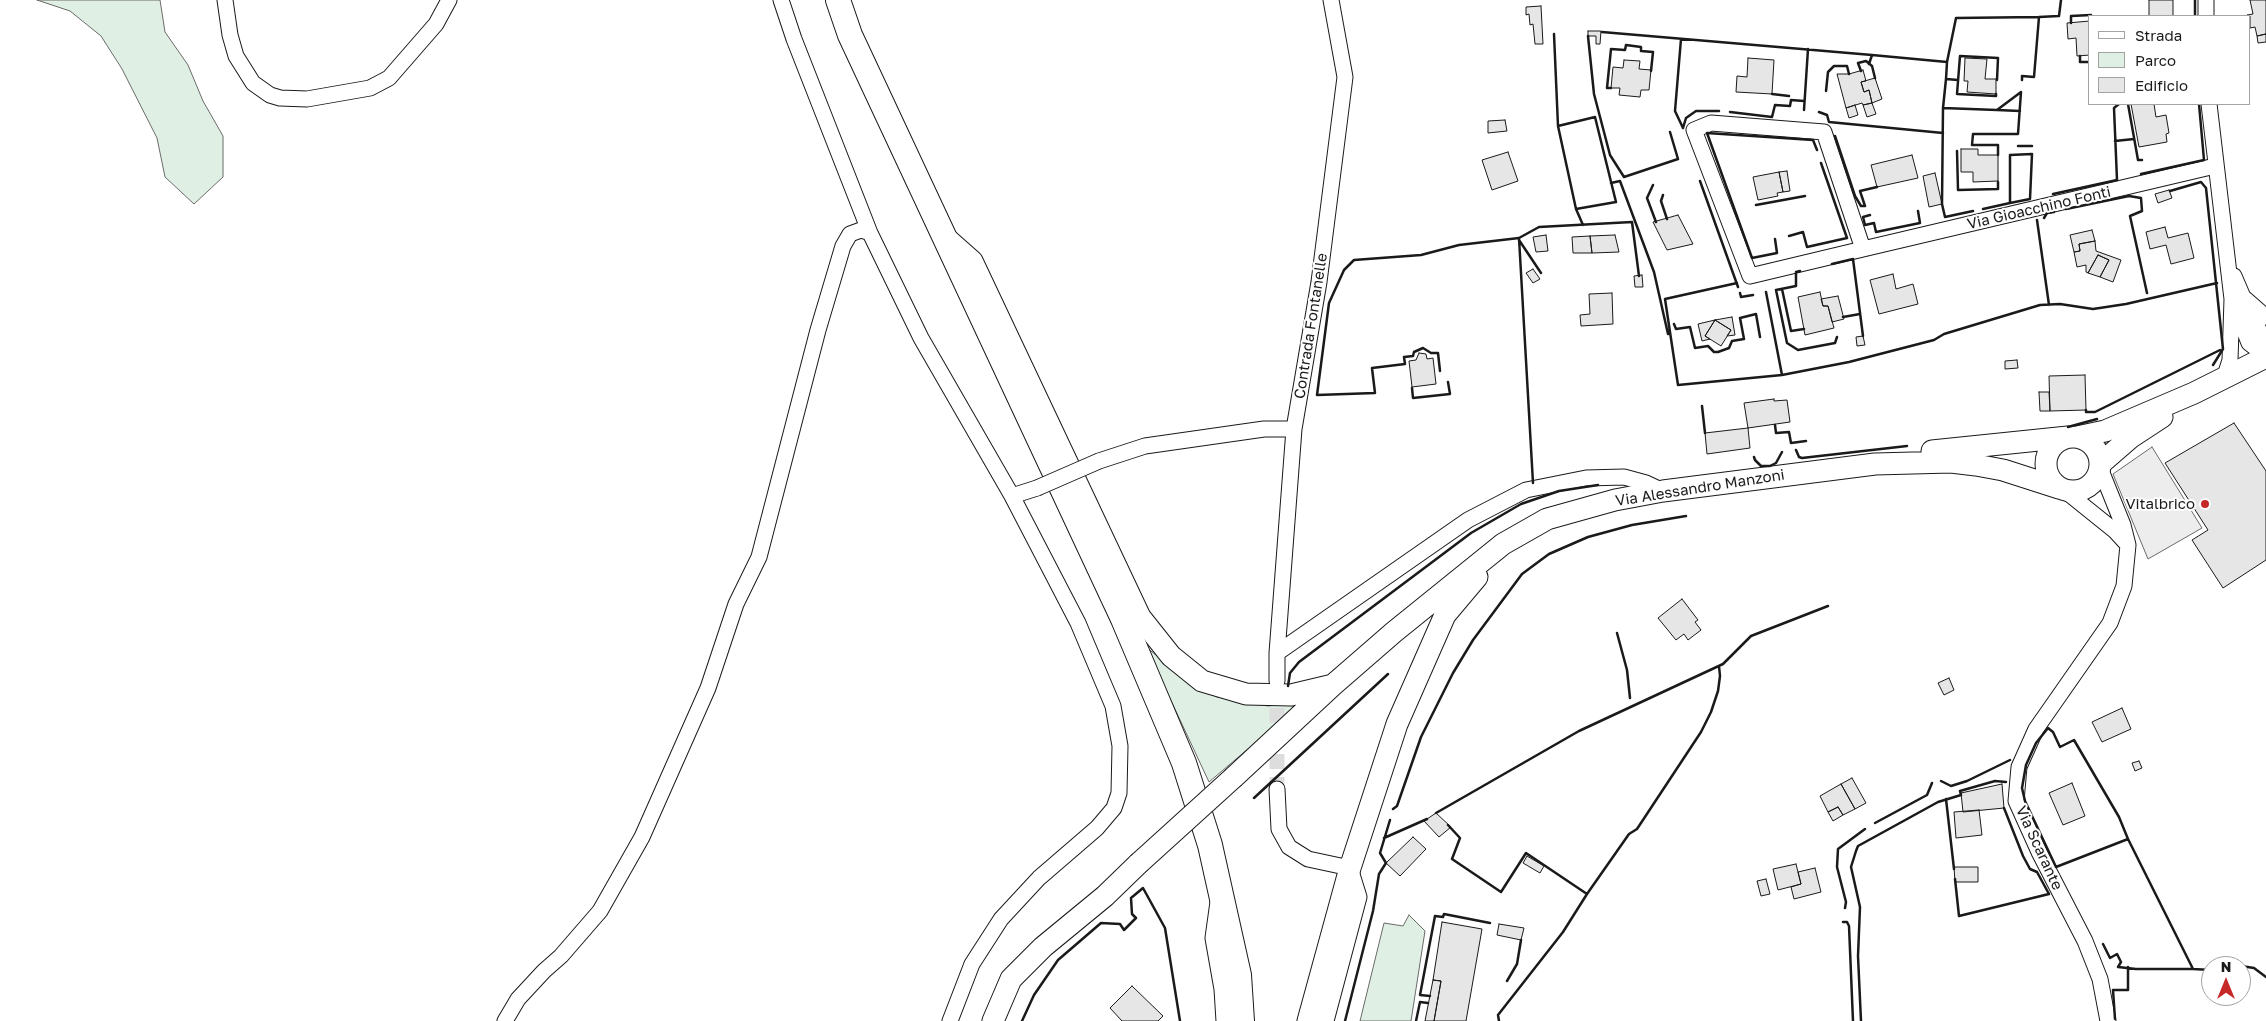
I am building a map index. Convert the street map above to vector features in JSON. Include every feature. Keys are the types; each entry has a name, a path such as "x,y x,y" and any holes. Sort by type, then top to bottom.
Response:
{"main road":[{"path":"838,0 850,35 1123,619 1184,763 1210,845 1239,975 1242,1021"},
{"path":"946,238 972,261 1140,617 1171,656 1202,681 1246,694 1291,695 1333,685"},
{"name":"Via Alessandro Manzoni","path":"1875,464 1931,451 2072,437 2105,431 2194,393 2266,356"},
{"name":"Via Alessandro Manzoni","path":"2100,466 2130,438 2194,393"},
{"path":"2072,437 2086,440 2094,446 2098,454 2100,466 2098,476 2087,487 2071,491 2061,489 2052,482 2045,464 2047,454 2052,446 2072,437"},
{"name":"Via Alessandro Manzoni","path":"1503,544 1547,519 1615,500 1663,490 1875,464 1951,462 1976,465 2003,470 2061,489"},
{"path":"993,1021 1011,979 1043,947 1105,896 1333,685 1394,632 1503,544"},
{"path":"1308,1021 1350,868 1397,724 1445,615 1503,544"},
{"path":"1221,897 1216,938 1226,989 1228,1021"}],"street":[{"path":"225,0 230,35 236,56 253,83 270,95 280,98 307,99 370,88 389,78 436,24 449,0"},
{"path":"781,0 870,233 921,338 1012,496 1078,623 1113,706 1120,746 1119,793 1114,808 1097,828 1039,878 1001,919 972,964 950,1021"},
{"name":"Contrada Fontanelle","path":"1277,681 1277,653 1294,429 1319,282 1345,77 1331,0"},
{"path":"2206,0 2206,15"},
{"path":"2209,105 2228,265 2238,298 2263,338 2266,356"},
{"name":"Via Gioacchino Fonti","path":"1863,249 1824,132 1711,123 1694,130 1750,276 2215,166"},
{"path":"505,1021 518,999 561,956 600,910 642,837 708,688 736,604 758,557 842,246 850,234 861,230 870,233"},
{"path":"2238,298 2266,317"},
{"path":"2224,379 2230,360 2238,298"},
{"path":"1012,496 1037,488 1099,461 1145,446 1264,429 1294,429"},
{"name":"Via Scarante","path":"2100,466 2123,525 2128,545 2124,586 2110,623 2036,729 2019,767 2016,801 2020,815 2085,941 2100,979 2108,1021"},
{"path":"1277,653 1468,520 1526,490 1586,478 1624,477 1663,490"},
{"path":"2061,489 2115,531 2128,545"},
{"path":"1277,789 1279,829 1289,847 1308,860 1350,868 1358,897 1326,1021"}],"green space":[{"path":"37,0 160,0 165,32 188,65 203,101 223,136 223,177 194,204 165,177 157,138 122,69 101,36 70,11"},
{"path":"1146,647 1182,676 1217,697 1268,706 1293,703 1295,709 1209,782"},
{"path":"1409,915 1425,931 1411,1021 1360,1021 1384,923 1403,926"}],"shaded area":[{"path":"2152,447 2202,528 2148,559 2113,474"}],"building":[{"path":"2149,0 2173,0 2173,15 2149,15"},
{"path":"2250,0 2266,0 2266,34 2257,36 2255,27 2251,28 2251,15 2247,15 2253,14"},
{"path":"1541,6 1543,44 1535,44 1533,24 1530,25 1529,14 1526,15 1526,7"},
{"path":"2088,21 2088,55 2077,56 2076,38 2068,39 2067,23"},
{"path":"1588,31 1601,31 1600,44 1596,44 1596,36 1588,36"},
{"path":"2266,34 2266,42 2258,43 2257,36"},
{"path":"1748,58 1774,60 1772,94 1736,92 1737,76 1747,77"},
{"path":"1965,58 1987,59 1985,79 1996,79 1996,94 1967,92 1968,81 1964,81"},
{"path":"1624,60 1640,61 1639,69 1651,70 1649,90 1641,90 1640,97 1619,95 1620,88 1611,88 1613,67 1623,68"},
{"path":"1863,70 1866,81 1861,82 1864,92 1869,90 1872,103 1863,105 1862,103 1846,108 1837,74 1849,74"},
{"path":"1875,78 1882,99 1872,103 1869,90 1864,92 1861,82"},
{"path":"1872,103 1876,114 1867,117 1863,105"},
{"path":"1855,105 1858,115 1849,118 1846,108"},
{"path":"2131,105 2154,105 2156,117 2166,115 2169,133 2166,134 2167,142 2139,147"},
{"path":"1505,120 1507,131 1488,133 1488,121"},
{"path":"1961,149 1978,149 1978,155 1998,155 1998,181 1973,182 1973,172 1961,172"},
{"path":"1508,152 1518,181 1492,190 1482,160"},
{"path":"1912,155 1918,178 1877,187 1871,165"},
{"path":"1787,171 1790,191 1783,192 1779,172"},
{"path":"1779,172 1783,192 1777,193 1778,196 1758,200 1753,177"},
{"path":"1935,173 1942,204 1929,207 1923,176"},
{"path":"2169,190 2172,198 2158,203 2155,194"},
{"path":"1678,215 1693,244 1667,250 1653,222"},
{"path":"2165,227 2168,238 2188,233 2194,258 2171,264 2166,245 2150,249 2146,232"},
{"path":"2092,230 2095,241 2079,244 2080,251 2074,252 2070,235"},
{"path":"1546,235 1548,251 1536,252 1533,237"},
{"path":"1615,235 1619,252 1592,253 1590,236"},
{"path":"1590,236 1592,253 1573,253 1572,237"},
{"path":"2095,241 2096,251 2121,260 2113,282 2100,277 2109,260 2098,255 2088,273 2086,272 2086,265 2077,267 2074,252 2080,251 2079,244"},
{"path":"2098,255 2109,260 2100,277 2088,273"},
{"path":"1533,269 1540,279 1533,283 1526,273"},
{"path":"1893,274 1896,289 1913,284 1918,304 1879,314 1870,280"},
{"path":"1642,275 1643,287 1635,287 1634,276"},
{"path":"1820,292 1823,306 1828,306 1834,328 1805,335 1798,297"},
{"path":"1612,293 1613,324 1581,326 1580,315 1590,314 1589,294"},
{"path":"1838,296 1844,319 1832,322 1828,306 1823,306 1821,299"},
{"path":"1732,317 1735,335 1727,336 1731,330 1715,320"},
{"path":"1715,320 1705,336 1710,339 1702,341 1698,324"},
{"path":"1715,320 1731,330 1721,346 1705,336"},
{"path":"1863,336 1865,345 1857,346 1856,337"},
{"path":"1419,353 1426,354 1427,359 1433,358 1436,384 1412,387 1409,361 1416,360"},
{"path":"2017,360 2018,368 2005,369 2005,361"},
{"path":"2085,375 2086,410 2050,411 2049,376"},
{"path":"2039,392 2049,392 2050,411 2040,411"},
{"path":"1774,399 1774,401 1787,400 1790,422 1748,428 1744,403"},
{"path":"2234,423 2266,471 2266,560 2223,588 2192,540 2208,530 2165,463"},
{"path":"1748,428 1750,448 1707,454 1705,433"},
{"path":"1682,599 1698,620 1695,622 1701,630 1688,640 1684,634 1676,640 1658,618"},
{"path":"1949,678 1954,690 1944,695 1938,683"},
{"path":"2122,708 2131,729 2102,742 2092,722"},
{"path":"2139,761 2142,768 2135,771 2132,763"},
{"path":"1852,778 1866,803 1855,809 1841,784"},
{"path":"2072,783 2085,816 2063,825 2049,793"},
{"path":"1841,784 1855,809 1843,815 1838,807 1828,812 1820,796"},
{"path":"2002,784 2004,808 1963,812 1961,793"},
{"path":"1838,807 1843,815 1833,821 1828,812"},
{"path":"1979,810 1982,835 1956,838 1954,812"},
{"path":"1436,813 1451,827 1439,837 1424,821"},
{"path":"1413,837 1426,849 1400,876 1386,863"},
{"path":"1527,856 1544,866 1540,873 1523,863"},
{"path":"1796,864 1801,884 1778,890 1773,869"},
{"path":"1954,867 1978,867 1978,882 1955,882"},
{"path":"1815,868 1821,892 1794,899 1791,887 1801,884 1798,872"},
{"path":"1766,879 1770,894 1761,896 1757,881"},
{"path":"1442,922 1482,929 1466,1021 1434,1021 1441,981 1433,980"},
{"path":"1499,924 1524,928 1521,940 1497,935"},
{"path":"1433,980 1441,981 1434,1021 1425,1021"},
{"path":"1132,986 1163,1016 1158,1021 1122,1021 1110,1008"}],"tunnel":[{"path":"1277,685 1277,789"}],"wall":[{"path":"2022,80 2022,76 2034,77 2039,17 2059,16 2061,0"},
{"path":"2195,0 2195,15"},
{"path":"2071,23 2071,16 2088,15"},
{"path":"1946,79 1947,62 1956,18 2039,17"},
{"path":"1602,32 1872,55"},
{"path":"1554,34 1558,126 1576,209 1583,225"},
{"path":"1588,36 1594,94 1610,155 1624,177 1678,159 1670,132"},
{"path":"1681,39 1675,111 1683,128"},
{"path":"1611,88 1607,88 1611,49 1625,50 1626,45 1641,47 1641,51 1653,52 1651,71"},
{"path":"1804,110 1808,49"},
{"path":"1869,64 1872,55 1947,62"},
{"path":"1996,94 1996,96 1957,94 1960,56 1998,58 1997,80"},
{"path":"2080,56 2080,62 2088,62"},
{"path":"1861,71 1858,63 1866,61 1872,66 1875,78"},
{"path":"1826,91 1828,72 1834,66 1847,66 1849,74"},
{"path":"1958,80 1946,79 1943,108 1997,110 2021,92"},
{"path":"1998,155 1998,145 1972,145 1973,134 2018,134 2021,92"},
{"path":"1772,94 1789,96"},
{"path":"1730,112 1772,117 1775,105 1790,106 1791,100 1804,101"},
{"path":"2053,194 2117,180 2114,108 2118,105"},
{"path":"2128,105 2138,160 2142,160"},
{"path":"2141,174 2204,160 2199,105"},
{"path":"1943,108 1942,204 1945,217 1973,211"},
{"path":"1997,110 2020,111"},
{"path":"1683,128 1686,118 1696,111 1719,111"},
{"path":"1819,112 1827,115 1829,122 1943,133"},
{"path":"1558,126 1595,117 1616,202 1576,209"},
{"path":"1775,239 1777,253 1752,258 1707,133 1813,140 1817,150"},
{"path":"1835,136 1855,196 1861,206 1865,206"},
{"path":"2115,141 2134,139"},
{"path":"2018,146 2032,146"},
{"path":"1957,151 1958,190 1998,189 1998,182"},
{"path":"1983,209 2030,199 2032,154 2010,155 2010,203"},
{"path":"1789,236 1803,232 1807,247 1847,238 1821,163"},
{"path":"1611,183 1620,181 1654,272 1668,334"},
{"path":"1700,181 1738,287"},
{"path":"2170,191 2201,182 2206,188 2223,349 2213,365"},
{"path":"1653,185 1647,198 1656,222"},
{"path":"1865,206 1860,191 1877,187"},
{"path":"1663,195 1661,201 1667,219"},
{"path":"1756,205 1805,196"},
{"path":"2066,209 2129,196 2141,198 2142,211 2130,216 2147,293"},
{"path":"1870,215 1863,217 1865,225 1874,223 1876,232 1920,223 1918,211"},
{"path":"2044,218 2047,213 2054,212"},
{"path":"2037,220 2049,305"},
{"path":"1539,227 1632,222 1639,276"},
{"path":"1440,371 1438,353 1431,353 1423,348 1414,352 1413,356 1404,357 1405,364 1372,368 1375,393 1317,395 1329,303 1344,270 1354,260 1421,255 1459,245 1519,238 1539,227"},
{"path":"1519,238 1533,483"},
{"path":"1519,240 1541,273"},
{"path":"1832,264 1853,259 1863,336"},
{"path":"1800,271 1796,272 1796,286 1776,290 1787,343 1798,350 1835,343 1837,337"},
{"path":"1737,283 1665,299 1678,385 1782,375 1766,292"},
{"path":"1782,375 1849,362 1934,340 1944,334 2040,305 2060,304 2093,309 2126,304 2217,283"},
{"path":"1782,289 1791,331 1804,329"},
{"path":"1740,293 1741,297 1753,295"},
{"path":"1674,324 1676,329 1690,327 1695,348 1708,346 1714,352 1718,352 1729,348 1732,341 1744,339 1740,318 1756,314 1760,337"},
{"path":"1843,317 1860,314"},
{"path":"2086,410 2086,412 2095,412 2220,350"},
{"path":"1412,388 1413,398 1450,394 1448,382"},
{"path":"1702,406 1705,433"},
{"path":"2068,427 2097,419"},
{"path":"1775,425 1776,433 1789,432 1791,443 1806,441"},
{"path":"1796,450 1799,457 1802,458 1907,446"},
{"path":"1754,457 1761,466 1770,466 1776,463 1782,452"},
{"path":"1288,686 1290,673 1299,662 1471,533 1521,504 1559,491 1598,485"},
{"path":"1393,809 1397,806 1421,737 1453,673 1473,640 1522,574 1549,554 1588,537 1632,525 1686,516"},
{"path":"1436,813 1579,731 1723,664 1751,636 1828,606"},
{"path":"1617,633 1627,670 1630,698"},
{"path":"1587,894 1629,834 1637,829 1701,732 1711,712 1718,691 1719,666"},
{"path":"1254,798 1388,674"},
{"path":"2048,728 2053,732 2060,747 2074,740 2119,817 2128,839 2056,867 2025,801 2022,788 2026,765 2036,743 2048,728"},
{"path":"1941,781 1951,786 1967,781 2010,760"},
{"path":"1861,1021 1858,956 1860,907 1851,867 1858,846 1938,802 1961,795 1960,791 1995,781 2006,782"},
{"path":"1875,823 1927,795 1932,783"},
{"path":"1946,799 1954,869"},
{"path":"1955,879 1959,916 2049,894 2037,872 2030,869 2023,856 2004,808"},
{"path":"1384,838 1427,819"},
{"path":"1345,1021 1373,911 1379,874 1386,863 1380,853 1390,820"},
{"path":"1448,825 1460,838 1452,859 1501,892 1526,853 1587,894 1563,932 1498,1015 1499,1021"},
{"path":"1845,908 1846,902 1837,867 1838,849 1865,829"},
{"path":"2128,839 2193,969 2201,969"},
{"path":"1022,1021 1034,995 1058,960 1101,923 1120,924 1124,930 1136,918 1132,914 1131,898 1143,888 1165,928 1180,1021"},
{"path":"1430,996 1420,995 1435,916 1443,917 1444,914 1490,923"},
{"path":"1843,922 1847,922 1849,926 1853,1021"},
{"path":"1507,981 1517,964 1521,940"},
{"path":"2103,944 2110,958 2117,954 2121,962 2118,967 2136,969 2193,969"},
{"path":"2115,1019 2113,990 2128,990 2128,967"},
{"path":"2251,968 2266,977"},
{"path":"1416,1021 1420,1002 1428,1003"}],"place":[{"name":"Vitalbrico","path":"2205,504"}]}
